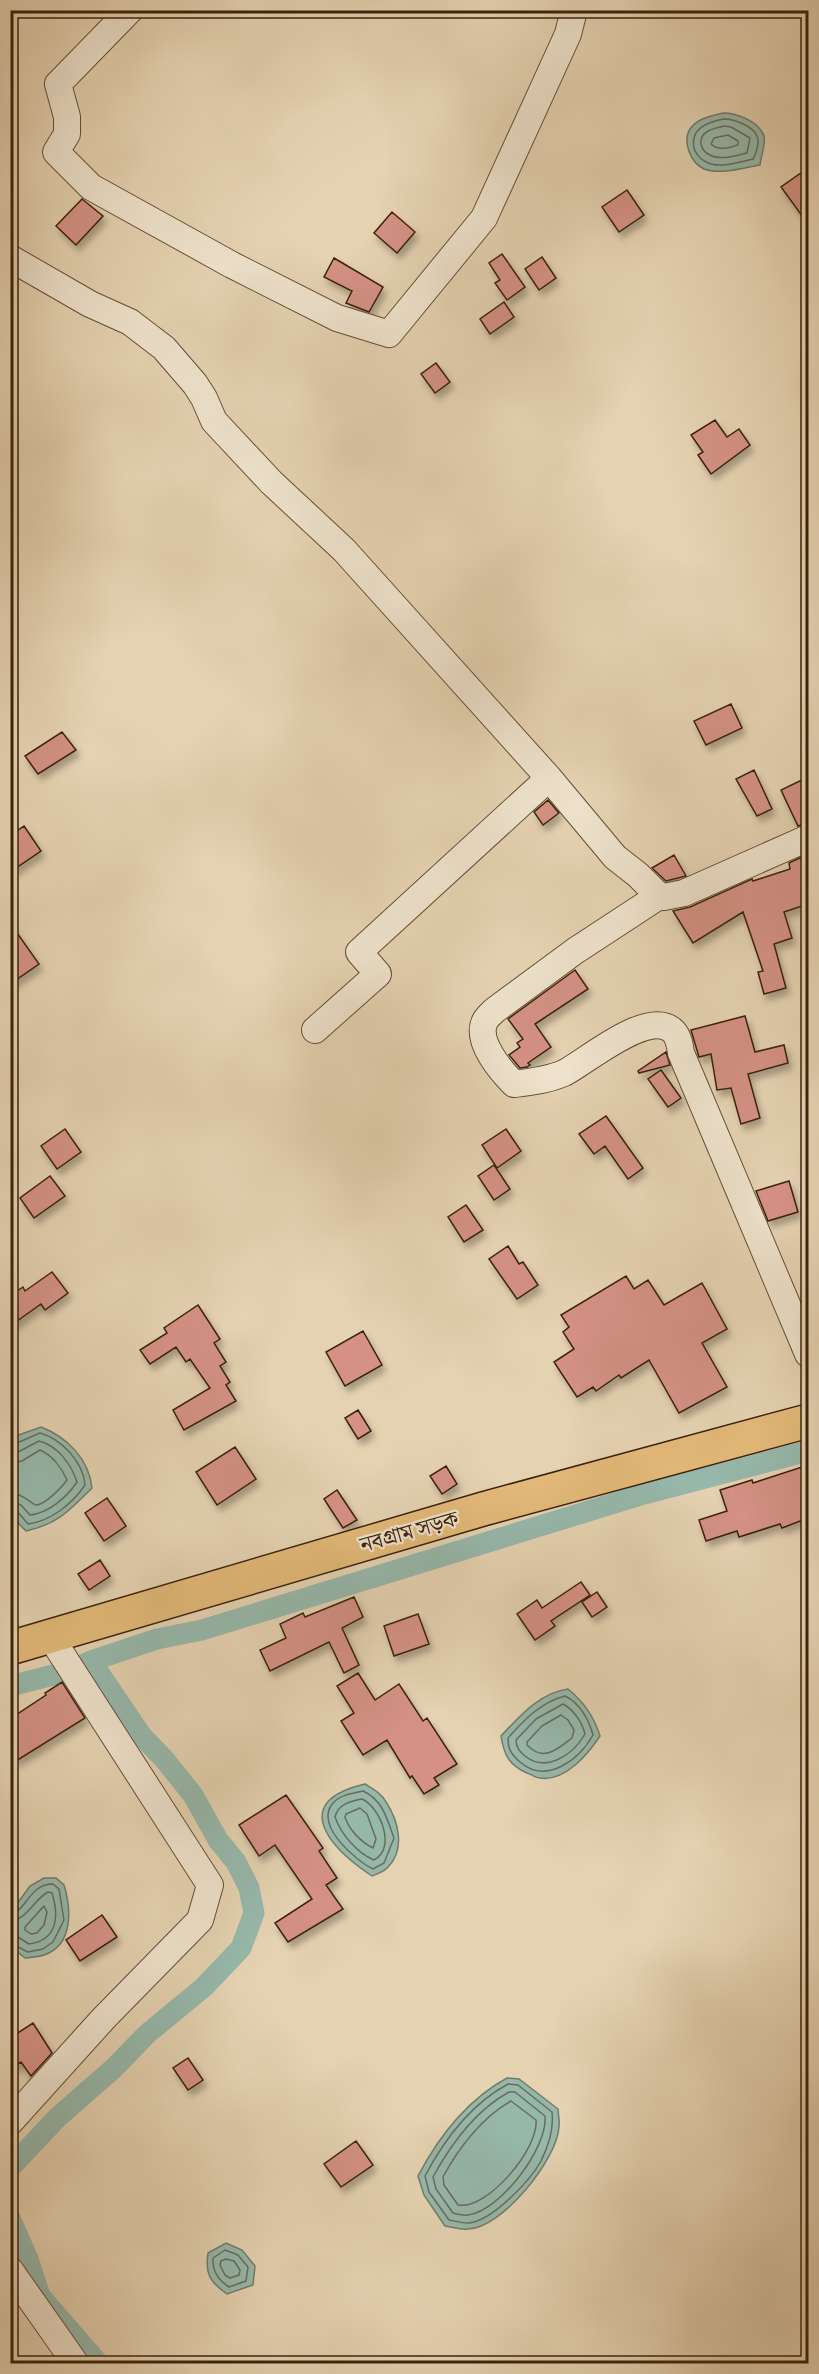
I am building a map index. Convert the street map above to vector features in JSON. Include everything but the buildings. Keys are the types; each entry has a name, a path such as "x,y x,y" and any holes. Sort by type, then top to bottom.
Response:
{"main road":[{"name":"নবগ্রাম সড়ক","path":"10,1648 54,1642 483,1509 808,1420"}],"street":[{"path":"130,10 58,84 67,117 67,134 56,152 91,187 202,248 337,318 389,334 484,218 568,34 574,10"},
{"path":"10,258 42,279 130,322 164,348 195,384 214,421 271,482 344,550 549,778 615,857 659,896 684,893 808,838"},
{"path":"315,1030 378,974 359,952 549,778"},
{"path":"659,896 575,951 495,1010 485,1021 483,1035 489,1051 504,1074 514,1084 535,1082 564,1073 597,1050 644,1028 667,1027 673,1031 808,1354"},
{"path":"10,2122 104,2018 200,1920 210,1886 54,1642"},
{"path":"10,2270 76,2364"}],"water":[{"path":"723,113 734,114 746,119 761,131 764,142 760,165 710,171 695,162 687,146 690,129 709,116"},
{"path":"41,1427 60,1437 75,1450 86,1468 92,1488 55,1520 26,1531 11,1511 11,1443 16,1436"},
{"path":"568,1689 588,1710 600,1736 575,1765 558,1776 540,1778 521,1770 506,1754 501,1736 522,1714 539,1701 548,1695"},
{"path":"365,1784 384,1799 394,1817 398,1834 394,1860 385,1870 372,1876 356,1865 331,1839 324,1826 322,1814 328,1802 341,1792"},
{"path":"44,1878 56,1878 64,1885 68,1904 68,1925 61,1943 54,1950 42,1956 25,1958 11,1947 11,1912 30,1886"},
{"path":"507,2078 519,2079 558,2109 559,2125 556,2141 549,2157 526,2190 496,2217 482,2226 468,2229 445,2226 424,2195 418,2176 435,2147 455,2120 479,2097"},
{"path":"226,2243 242,2250 255,2266 253,2285 227,2294 210,2277 207,2267 208,2253"}],"waterway":[{"path":"10,1686 73,1670 91,1661 157,1639 202,1630 644,1494 808,1451"},
{"path":"10,2168 57,2118 114,2068 148,2033 204,1987 241,1948 254,1913 249,1888 236,1862 218,1840 193,1795 141,1735 91,1661"},
{"path":"10,2218 28,2259 40,2296 99,2364"}]}
